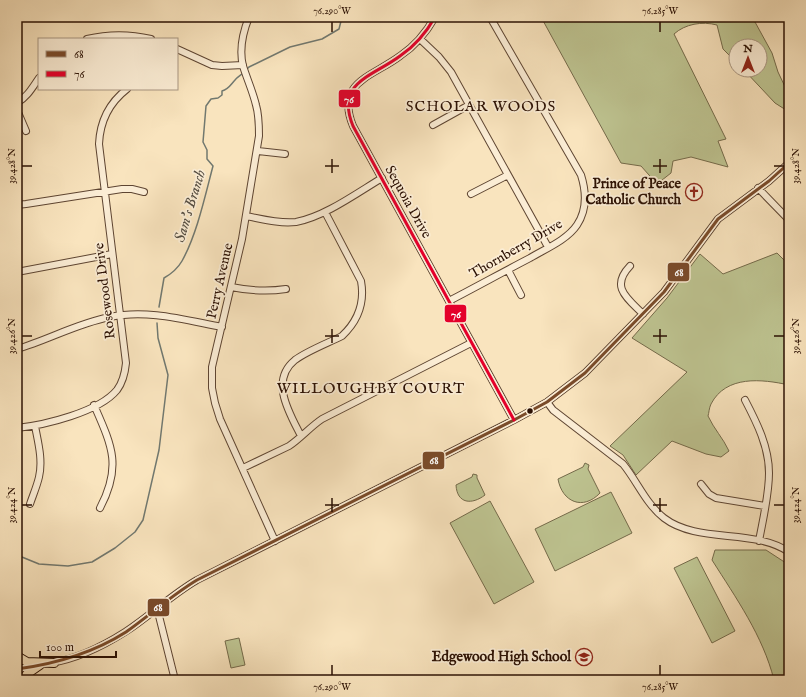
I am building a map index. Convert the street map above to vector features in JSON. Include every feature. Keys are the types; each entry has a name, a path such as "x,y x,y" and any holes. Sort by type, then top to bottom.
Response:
{"main road":[{"path":"17,656 28,662 54,663"},
{"path":"22,680 27,674 40,665"}],"street":[{"name":"Perry Avenue","path":"250,17 244,31 242,41 243,64 258,115 258,151 231,287 212,367 212,388 214,403 220,419 275,541"},
{"name":"Sequoia Drive","path":"435,17 420,39 410,49 399,58 360,82 350,95 348,109 349,116 353,126 514,420"},
{"name":"Thornberry Drive","path":"449,301 508,270 565,237 578,224 584,205 584,185 581,175 490,17"},
{"path":"93,38 111,35 124,35 144,38"},
{"path":"420,39 449,68 548,247"},
{"path":"178,49 212,65 222,66 243,64"},
{"path":"17,103 25,98 38,80"},
{"name":"Rosewood Drive","path":"17,428 35,426 76,414 106,399 118,389 122,382 126,363 99,144 101,125 109,107 114,100 126,90"},
{"path":"434,125 469,105"},
{"path":"17,110 26,131"},
{"path":"258,151 285,154"},
{"path":"17,669 54,663 84,653 109,641 124,633 185,587 197,580 547,402 584,373 643,314 673,281 718,220 789,164"},
{"path":"471,194 508,175"},
{"path":"246,216 272,221 295,222 310,218 325,212 382,178"},
{"path":"758,188 789,220"},
{"path":"17,205 122,189 132,189 144,192"},
{"path":"301,436 283,396 283,381 287,371 295,360 342,336 357,317 362,303 361,281 325,212"},
{"path":"17,272 112,254"},
{"path":"630,266 622,278 622,290 624,295 643,314"},
{"path":"508,270 522,295"},
{"path":"231,287 258,292 286,288"},
{"path":"17,349 103,318 120,315 158,315 222,328"},
{"path":"243,468 289,446 322,419 471,343"},
{"path":"745,400 759,426 768,457 769,473 759,541"},
{"path":"547,402 554,410 623,464 631,473 656,512 665,519 688,529 759,541 774,545 789,552"},
{"path":"94,405 108,437 113,460 112,478 109,490 100,508"},
{"path":"30,504 40,471 35,426"},
{"path":"701,484 709,494 716,498 765,506"},
{"path":"157,608 174,680"}],"green space":[{"path":"541,17 745,17 755,22 764,38 728,38 728,54 723,49 717,25 706,23 694,24 683,28 674,34 726,139 718,141 728,167 691,157 673,161 671,173 657,184 641,166 621,163"},
{"path":"768,46 788,93 789,108 786,110 775,103 752,78 768,78"},
{"path":"777,253 789,265 789,385 768,381 746,381 726,388 711,404 708,416 729,451 721,457 706,454 672,441 636,475 623,455 610,446 687,372 632,338 667,298 700,254 723,274"},
{"path":"585,463 589,465 588,469 600,493 587,502 580,503 569,498 564,493 560,487 558,479 583,467"},
{"path":"473,474 477,475 485,495 475,500 466,501 459,496 456,485 472,477"},
{"path":"611,492 632,533 555,571 535,529"},
{"path":"490,501 534,582 494,604 450,523"},
{"path":"715,550 766,550 789,565 789,680 774,680 756,633 712,560"},
{"path":"697,557 735,631 712,643 674,568"},
{"path":"239,638 245,665 231,668 225,641"}],"waterway":[{"name":"Sam's Branch","path":"246,70 249,67 290,47 322,39 339,29 342,17"},
{"name":"Sam's Branch","path":"159,307 164,278 174,271 180,264 192,239 213,166 207,159 207,150 203,142 206,106 211,99 218,98 222,95 222,91 228,88 243,73"},
{"name":"Sam's Branch","path":"17,555 39,564 68,566 92,562 115,548 135,532 143,520 159,450 168,375 158,338 157,323"}],"transit line":[{"name":"76","path":"435,17 424,34 411,48 359,82 349,99 349,111 353,126 514,420"},
{"name":"68","path":"17,669 59,661 100,646 126,632 197,580 547,402 585,373 664,292 718,219 769,181 789,163"}],"place":[{"name":"Prince of Peace Catholic Church","path":"694,192"},
{"name":"Edgewood High School","path":"584,657"}],"district":[{"name":"SCHOLAR WOODS","path":"481,106"},
{"name":"WILLOUGHBY COURT","path":"371,388"}]}
